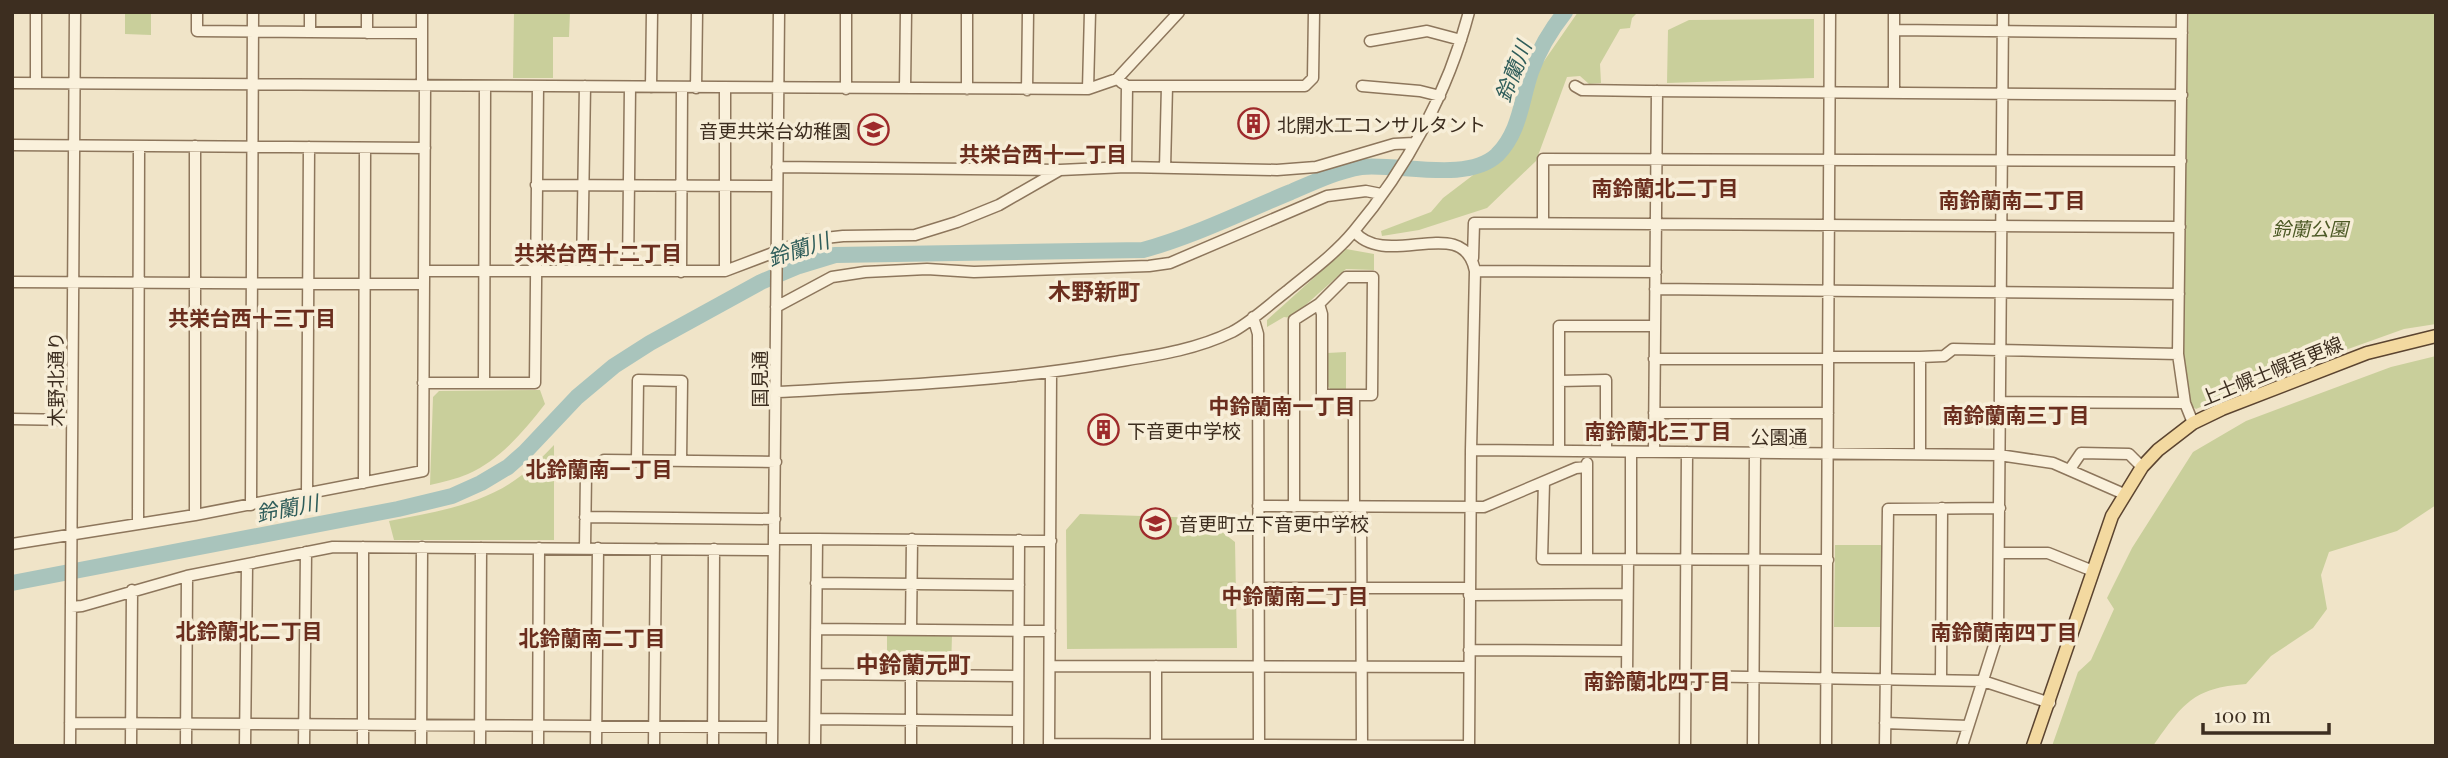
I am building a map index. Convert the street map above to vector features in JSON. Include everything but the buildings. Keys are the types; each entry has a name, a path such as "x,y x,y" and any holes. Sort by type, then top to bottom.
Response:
{"main road":[{"name":"上士幌士幌音更線","path":"2033,746 2050,703 2112,516 2142,467 2158,450 2193,422 2270,389 2401,343 2436,336"}],"street":[{"path":"36,12 36,83"},
{"name":"木野北通り","path":"70,746 75,12"},
{"path":"197,12 197,31 422,33"},
{"path":"251,505 253,12"},
{"path":"310,12 310,32"},
{"path":"367,12 367,33"},
{"path":"12,544 195,515 423,471 425,148 422,12"},
{"path":"651,87 652,12"},
{"path":"696,88 697,12"},
{"name":"国見通","path":"772,746 779,12"},
{"path":"846,12 846,89"},
{"path":"905,88 906,12"},
{"path":"967,12 967,89"},
{"path":"1027,90 1028,12"},
{"path":"1088,89 1090,12"},
{"path":"1126,167 1122,82 1179,12"},
{"path":"12,83 1027,90 1088,89 1122,82 1167,86 1305,86 1313,78 1314,12"},
{"path":"777,392 966,382 1051,373 1178,352 1233,331 1310,272 1354,230 1381,194 1415,143 1440,96 1469,12"},
{"path":"1826,746 1830,12"},
{"path":"1894,12 1894,93"},
{"path":"1962,746 1998,633 2003,12"},
{"path":"2182,12 2178,354 2185,403 2193,422"},
{"path":"1894,30 2182,33"},
{"path":"1370,41 1427,31 1461,40"},
{"path":"484,383 485,86"},
{"path":"423,383 535,383 538,86"},
{"path":"582,271 585,86"},
{"path":"1165,168 1167,86"},
{"path":"1362,86 1440,96"},
{"path":"1575,86 1582,90 1657,92 2182,95"},
{"path":"628,271 630,87"},
{"path":"681,272 682,88"},
{"path":"724,271 725,88"},
{"path":"1654,452 1657,92"},
{"path":"777,167 1277,170 1316,167 1394,145 1415,143"},
{"path":"12,145 425,148"},
{"path":"138,524 139,146"},
{"path":"195,146 195,515"},
{"path":"307,495 309,148"},
{"path":"363,483 365,148"},
{"path":"1543,222 1543,159 2181,161"},
{"path":"424,271 724,271 777,259 791,245 826,237 915,235 999,205 1059,170"},
{"path":"536,185 777,186"},
{"path":"776,307 832,277 865,272 1006,271 1160,265 1327,196 1366,191 1381,194"},
{"path":"1051,373 1049,745 1467,746 1474,223 2180,227"},
{"path":"1354,230 1371,244 1384,247 1458,244 1473,258"},
{"path":"1475,271 1656,272"},
{"path":"1294,507 1294,320 1319,304 1346,277 1373,277 1372,395 1322,395 1322,314 1319,304"},
{"path":"12,282 424,284"},
{"path":"1655,289 2179,294"},
{"path":"1253,317 1258,334 1259,745"},
{"path":"1559,451 1559,326 1654,326"},
{"path":"1654,359 1920,357 1944,356 1953,349 2178,354"},
{"path":"1920,357 1920,454"},
{"path":"637,461 638,380 682,381 681,461"},
{"path":"1559,381 1606,380 1606,451"},
{"path":"1354,396 1362,587 1362,745"},
{"path":"2000,402 2185,403"},
{"path":"1654,412 1828,413"},
{"path":"12,419 72,420"},
{"name":"公園通","path":"1471,450 1999,455 2032,458 2070,469 2124,494"},
{"path":"1587,451 1587,559"},
{"path":"1628,676 1631,452"},
{"path":"1685,746 1687,452"},
{"path":"1753,746 1755,453"},
{"path":"2070,469 2081,453 2129,454 2142,467"},
{"path":"584,548 586,473 604,460 776,462"},
{"path":"1258,506 1470,509 1484,507 1576,468 1587,467"},
{"path":"1544,482 1542,559 1828,560"},
{"path":"1941,679 1942,508"},
{"path":"1885,746 1888,509 2000,508"},
{"path":"584,517 775,519"},
{"path":"71,607 187,576 333,547 715,549 817,539 1051,541"},
{"path":"815,746 817,539"},
{"path":"911,629 912,539"},
{"path":"1018,746 1019,540"},
{"path":"363,547 363,746"},
{"path":"421,746 422,547"},
{"path":"480,746 481,548"},
{"path":"538,746 539,548"},
{"path":"596,746 598,548"},
{"path":"654,746 656,549"},
{"path":"713,746 715,549"},
{"path":"304,746 306,552"},
{"path":"1999,553 2048,553 2093,570"},
{"path":"245,746 247,565"},
{"path":"186,746 187,576"},
{"path":"816,583 1019,585"},
{"path":"1258,588 1362,587 1627,594"},
{"path":"131,746 132,590"},
{"path":"816,629 1050,631"},
{"path":"1469,650 1627,651"},
{"path":"1050,666 1469,667"},
{"path":"1156,666 1156,745"},
{"path":"816,674 1018,676"},
{"path":"911,675 911,746"},
{"path":"1685,676 1983,681 2050,703"},
{"path":"816,719 1018,721"},
{"path":"70,723 772,727"},
{"path":"1885,723 1968,726"}],"green space":[{"path":"125,12 151,12 151,35 125,34"},
{"path":"514,12 570,12 569,37 553,37 553,78 513,78"},
{"path":"1578,12 1638,12 1632,18 1630,28 1620,29 1600,64 1601,83 1589,84 1580,76 1567,77 1536,161 1487,208 1419,230 1382,236 1381,231 1431,212 1443,198 1510,147 1542,64"},
{"name":"鈴蘭公園","path":"2189,12 2436,12 2436,324 2404,329 2270,377 2196,409 2190,405 2181,359"},
{"path":"1814,19 1814,78 1667,83 1668,30 1689,20"},
{"path":"1346,249 1374,254 1374,270 1346,269 1291,318 1284,317 1267,327 1267,320"},
{"path":"1346,352 1346,390 1331,390 1327,385 1327,353"},
{"path":"2436,356 2436,505 2397,531 2329,552 2321,575 2327,609 2313,628 2271,656 2246,684 2213,689 2190,701 2153,746 2052,746 2078,672 2091,660 2114,609 2107,598 2132,548 2193,452 2246,421 2391,367"},
{"path":"540,390 545,404 501,453 468,474 430,485 433,397 439,391"},
{"path":"554,445 554,540 394,540 389,521 458,506 492,494 522,475"},
{"path":"1080,514 1204,518 1235,542 1237,648 1067,649 1066,530"},
{"path":"1835,545 1881,545 1880,627 1834,627"},
{"path":"887,635 952,635 951,669 887,668"}],"waterway":[{"name":"鈴蘭川","path":"12,583 398,509 452,496 508,467 577,397 614,366 650,343 761,282 835,255 1143,250 1199,231 1334,174 1352,169 1377,166 1451,170 1484,163 1497,155 1511,136 1531,72 1550,33 1565,12"}],"place":[{"name":"北開水工コンサルタント","path":"1254,124"},
{"name":"音更共栄台幼稚園","path":"874,130"},
{"name":"下音更中学校","path":"1104,430"},
{"name":"音更町立下音更中学校","path":"1156,523"}],"district":[{"name":"共栄台西十一丁目","path":"1043,153"},
{"name":"南鈴蘭北二丁目","path":"1665,187"},
{"name":"南鈴蘭南二丁目","path":"2012,199"},
{"name":"共栄台西十二丁目","path":"598,252"},
{"name":"木野新町","path":"1094,290"},
{"name":"共栄台西十三丁目","path":"252,317"},
{"name":"中鈴蘭南一丁目","path":"1282,405"},
{"name":"南鈴蘭南三丁目","path":"2016,414"},
{"name":"南鈴蘭北三丁目","path":"1658,430"},
{"name":"北鈴蘭南一丁目","path":"599,468"},
{"name":"中鈴蘭南二丁目","path":"1295,595"},
{"name":"北鈴蘭北二丁目","path":"249,630"},
{"name":"南鈴蘭南四丁目","path":"2004,631"},
{"name":"北鈴蘭南二丁目","path":"592,637"},
{"name":"中鈴蘭元町","path":"913,663"},
{"name":"南鈴蘭北四丁目","path":"1657,680"}]}
